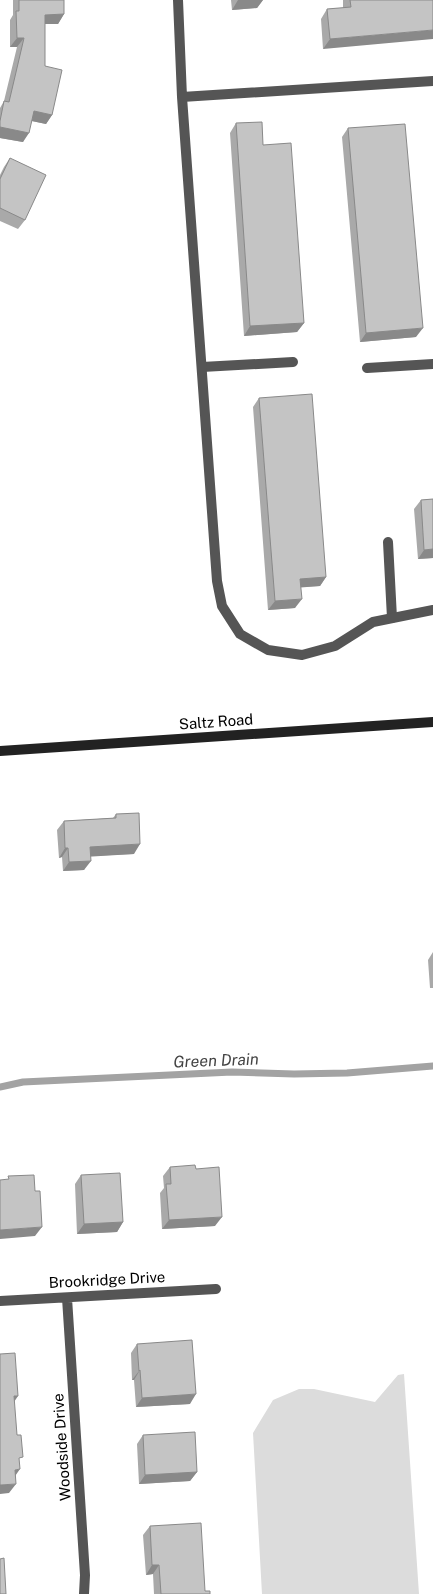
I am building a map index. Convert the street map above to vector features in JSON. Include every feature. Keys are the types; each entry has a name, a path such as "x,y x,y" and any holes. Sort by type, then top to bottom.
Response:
{"street":[{"path":"178,0 182,97 217,581 222,606 240,634 268,650 302,655 335,646 373,622 433,610"},
{"path":"182,97 433,81"},
{"path":"202,367 292,362"},
{"path":"367,368 433,364"},
{"path":"388,542 392,618"},
{"name":"Saltz Road","path":"0,751 433,722"},
{"name":"Brookridge Drive","path":"0,1301 216,1289"},
{"name":"Woodside Drive","path":"67,1298 85,1575 84,1594"}],"shaded area":[{"path":"404,1374 419,1594 262,1594 253,1433 273,1400 299,1389 314,1389 375,1402 398,1375"}],"building":[{"path":"19,0 64,0 64,14 45,15 45,66 62,70 52,115 34,111 29,133 0,127 4,101 9,102 24,38 17,38 16,11 19,11"},
{"path":"350,0 433,0 433,30 330,39 327,9 351,7"},
{"path":"262,122 263,145 291,143 304,323 250,326 236,123"},
{"path":"405,124 423,328 366,333 348,128"},
{"path":"10,158 46,175 25,220 0,208 0,179"},
{"path":"312,394 326,577 300,579 302,599 275,601 259,398"},
{"path":"433,499 433,549 424,550 421,500"},
{"path":"139,813 140,844 90,847 91,861 69,862 68,848 65,848 64,821 116,818 116,814"},
{"path":"195,1165 196,1169 219,1167 222,1217 169,1220 166,1184 171,1184 170,1167"},
{"path":"120,1173 123,1222 84,1224 81,1175"},
{"path":"34,1175 35,1191 40,1191 42,1227 0,1230 0,1180 9,1179 8,1176"},
{"path":"192,1340 196,1394 142,1398 137,1344"},
{"path":"15,1353 18,1396 14,1396 17,1435 21,1435 23,1457 19,1458 20,1469 15,1470 16,1484 0,1485 0,1354"},
{"path":"195,1432 197,1472 145,1475 143,1435"},
{"path":"201,1523 205,1591 210,1591 210,1594 161,1594 159,1565 152,1565 150,1526"},
{"path":"4,1558 6,1594 0,1594 0,1559"}],"waterway":[{"name":"Green Drain","path":"0,1087 23,1082 232,1072 347,1073 433,1066"}]}
